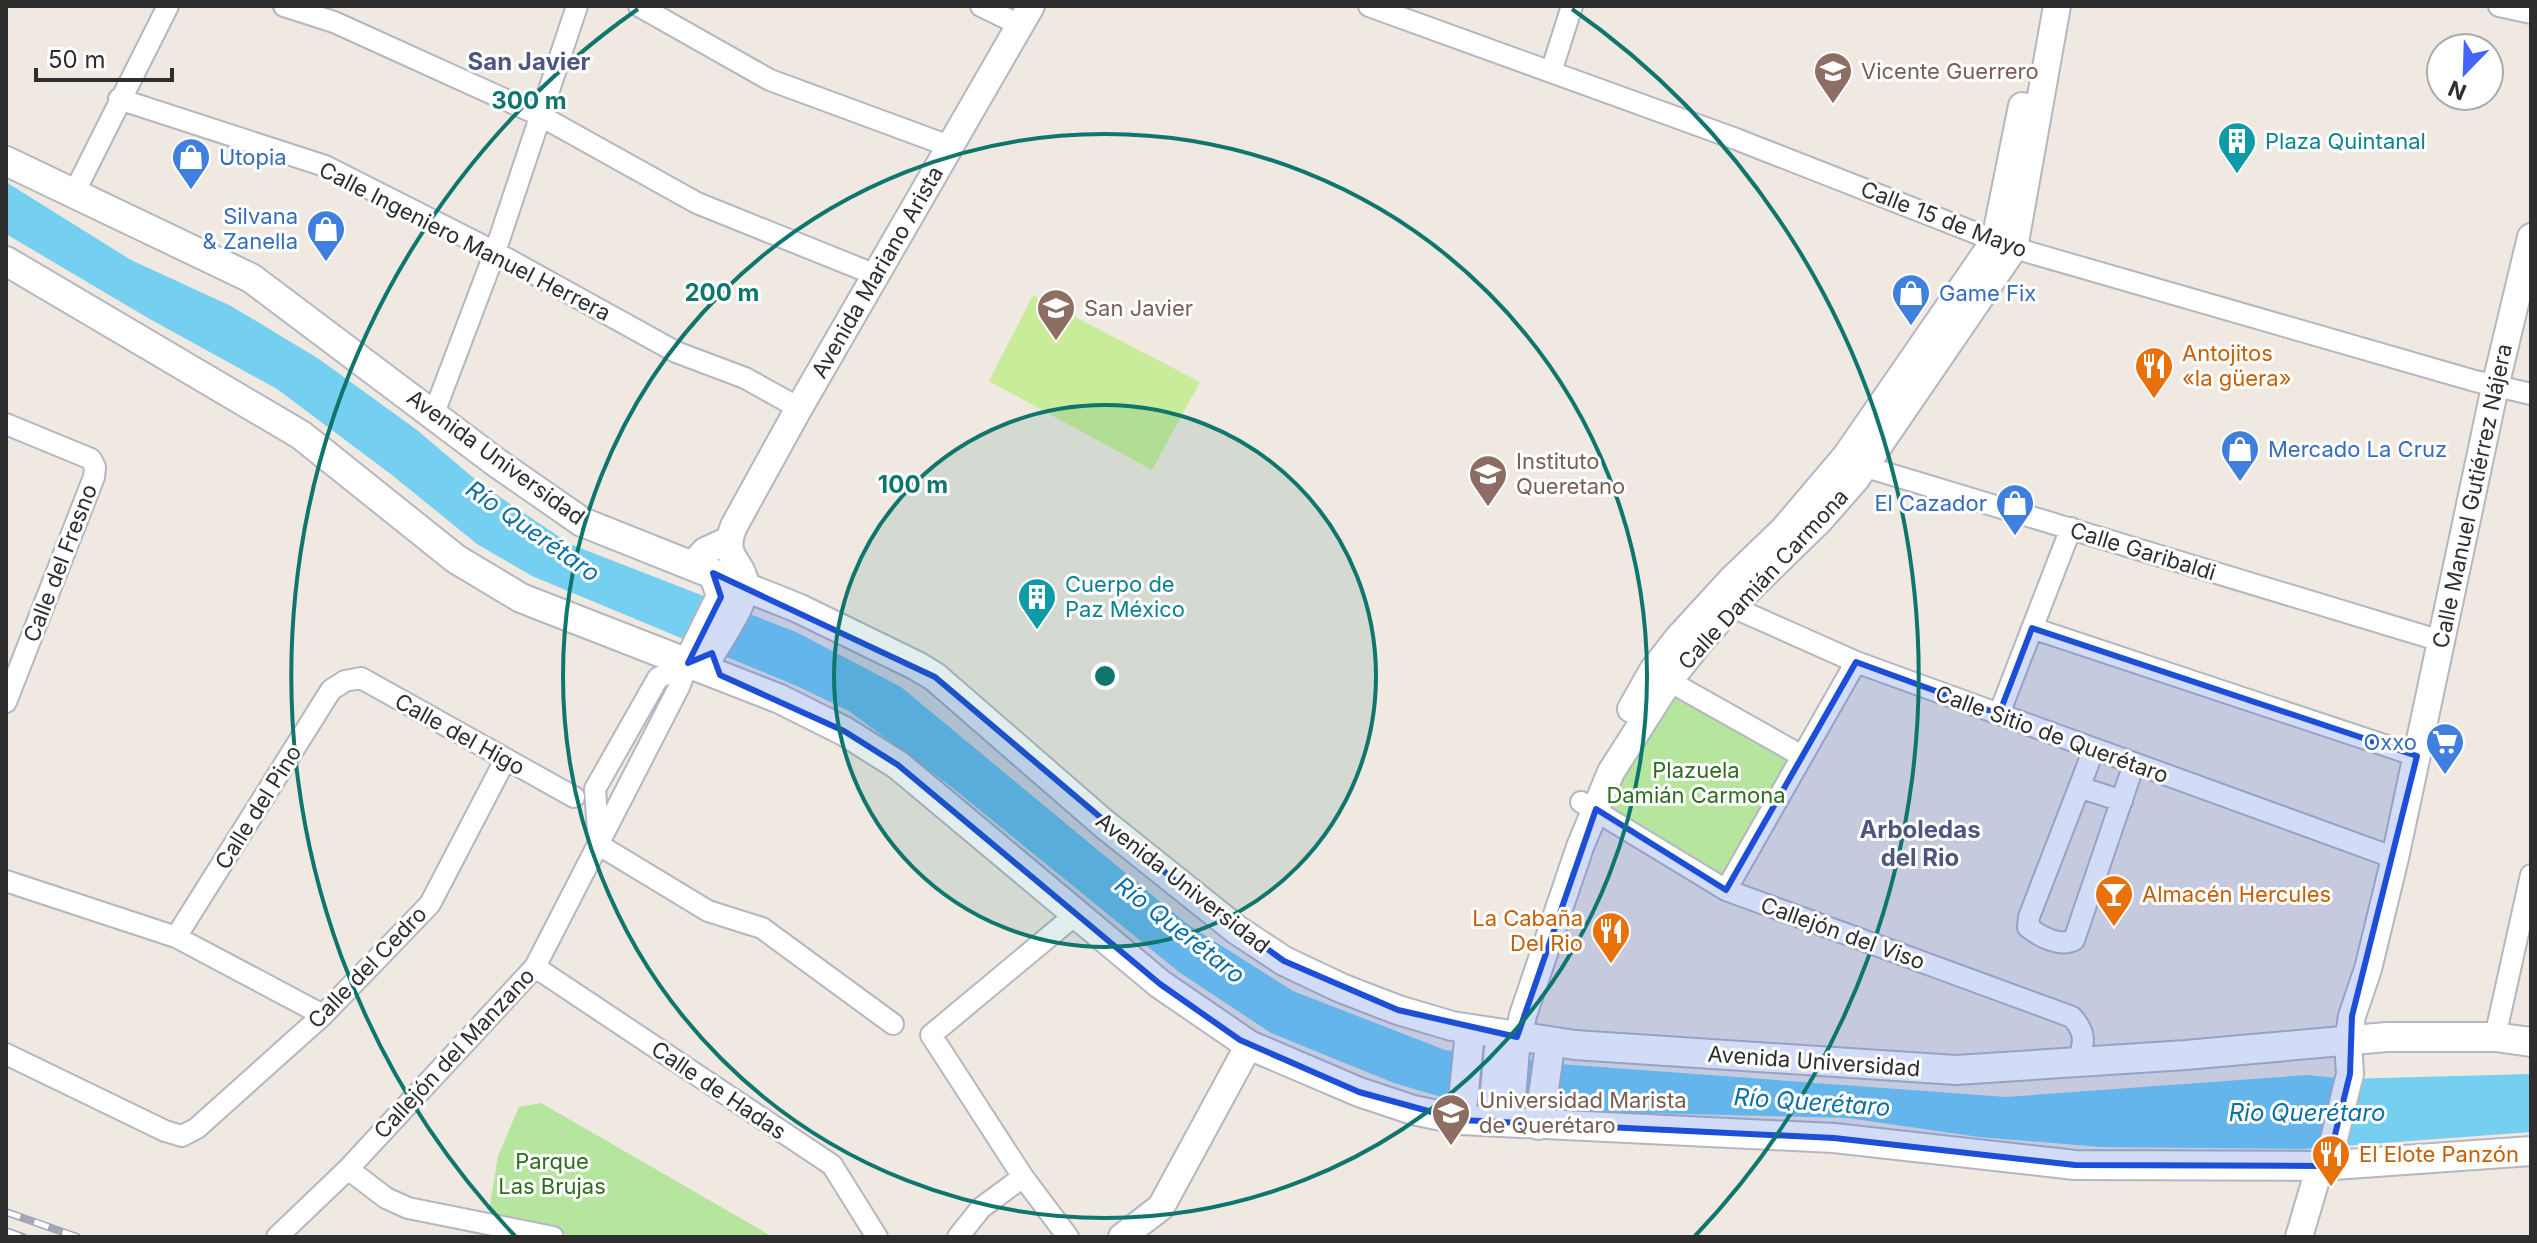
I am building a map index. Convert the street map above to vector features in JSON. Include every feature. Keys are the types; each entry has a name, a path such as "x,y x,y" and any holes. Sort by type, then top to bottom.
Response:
{"main road":[{"name":"Avenida Universidad","path":"6,161 251,278 497,463 582,522 722,586 798,608 917,666 935,677 1237,930 1284,961 1467,1040 1508,1042 1552,1050 1956,1070 2418,1036 2495,1037 2531,1042"},
{"path":"6,261 301,435 456,559 521,598 706,658 844,731 898,765 1160,984 1249,1045 1359,1092 1413,1110 1834,1138 2075,1165 2531,1151"},
{"path":"706,658 722,586"},
{"path":"1462,1111 1467,1040"},
{"path":"1540,1118 1552,1050"}],"street":[{"path":"74,193 168,6"},
{"path":"284,6 334,22 539,115 697,203 876,275"},
{"path":"434,413 495,252 577,6"},
{"path":"639,6 770,80 949,146"},
{"path":"981,6 1025,15"},
{"name":"Calle 15 de Mayo","path":"1369,6 1420,15 1551,72 1736,139 2005,244 2495,387 2531,394"},
{"path":"1551,72 1572,6"},
{"name":"Calle Damián Carmona","path":"2005,244 2041,6"},
{"name":"Calle Damián Carmona","path":"1588,806 1722,603 1784,529 1855,461 2005,244 2057,6"},
{"path":"2499,6 2531,13"},
{"name":"Avenida Mariano Arista","path":"722,586 705,551 729,540 799,408 1025,15"},
{"name":"Calle Ingeniero Manuel Herrera","path":"119,99 325,166 495,252 676,352 745,378 799,408"},
{"name":"Calle Manuel Gutiérrez Nájera","path":"2299,1237 2350,1074 2348,1041 2395,858 2495,387 2531,237"},
{"name":"Calle del Fresno","path":"6,424 91,459 95,467 94,477 6,702"},
{"name":"Calle Garibaldi","path":"1855,461 2441,641"},
{"path":"2002,706 2071,528"},
{"path":"722,586 742,573 734,563 729,540"},
{"name":"Calle Damián Carmona","path":"1501,1116 1508,1042 1588,806 1653,670 1678,638 1722,603"},
{"name":"Calle Sitio de Querétaro","path":"1722,603 1856,662 2002,706 2094,749 2395,858"},
{"path":"2032,628 2417,756"},
{"path":"706,658 658,678 595,789 599,845 708,911 762,928 893,1024"},
{"name":"Callejón del Manzano","path":"277,1237 348,1169 535,967 679,687 706,658"},
{"path":"1726,890 1856,662"},
{"name":"Calle del Higo","path":"345,681 361,678 574,797"},
{"name":"Calle del Pino","path":"176,937 331,690 345,681"},
{"path":"1669,681 1802,756"},
{"path":"2094,749 2029,917 2028,927 2036,934 2060,943 2069,944 2074,940 2134,764"},
{"name":"Calle del Cedro","path":"6,1054 165,1131 182,1136 197,1128 323,1015 430,904 505,760"},
{"path":"2079,787 2122,801"},
{"name":"Callejón del Viso","path":"1588,806 1726,890 2072,1017 2081,1028 2083,1040 2078,1063"},
{"path":"2495,1037 2528,905 2531,875"},
{"path":"8,887 176,937 323,1015"},
{"path":"1068,1237 1023,1177 931,1035 1075,915"},
{"name":"Calle de Hadas","path":"535,967 832,1165 877,1237"},
{"path":"1122,1237 1161,1207 1249,1045"},
{"path":"348,1169 386,1198 408,1208 553,1237"},
{"path":"958,1237 981,1208 1023,1177"}],"highlighted area":[{"path":"713,573 935,677 1192,895 1284,961 1398,1010 1517,1037 1596,809 1726,890 1856,662 1999,714 2032,628 2417,756 2352,1016 2350,1074 2331,1151 2320,1166 2075,1165 1834,1138 1461,1120 1359,1092 1240,1040 1160,984 898,765 844,731 720,675 712,653 688,663 721,597"}],"green space":[{"path":"1033,295 1200,382 1152,470 989,381"},
{"name":"Plazuela Damián Carmona","path":"1671,692 1791,759 1723,878 1606,806"},
{"name":"Parque Las Brujas","path":"541,1103 773,1237 578,1237 488,1217 498,1156 519,1107"}],"water":[{"name":"Rio Querétaro","path":"6,182 131,260 231,306 319,359 417,430 482,485 570,544 796,632 901,687 1187,924 1293,991 1445,1050 1560,1064 2006,1097 2308,1075 2345,1079 2531,1074 2531,1132 2303,1149 2101,1147 1979,1137 1848,1118 1558,1111 1448,1099 1394,1083 1271,1033 1179,972 949,785 849,711 799,687 532,576 477,544 392,475 277,389 148,318 6,234"}],"railway":[{"path":"6,1212 77,1237"},
{"path":"6,1231 23,1237"}],"place":[{"name":"Vicente Guerrero","path":"1833,105"},
{"name":"Plaza Quintanal","path":"2237,175"},
{"name":"Utopia","path":"191,191"},
{"name":"Silvana & Zanella","path":"326,263"},
{"name":"Game Fix","path":"1911,327"},
{"name":"San Javier","path":"1056,342"},
{"name":"Antojitos «la güera»","path":"2154,400"},
{"name":"Mercado La Cruz","path":"2240,483"},
{"name":"Instituto Queretano","path":"1488,508"},
{"name":"El Cazador","path":"2015,537"},
{"name":"Cuerpo de Paz México","path":"1037,631"},
{"name":"Oxxo","path":"2445,776"},
{"name":"Almacén Hercules","path":"2114,928"},
{"name":"La Cabaña Del Rio","path":"1611,965"},
{"name":"Universidad Marista de Querétaro","path":"1451,1147"},
{"name":"El Elote Panzón","path":"2331,1188"}],"district":[{"name":"San Javier","path":"529,61"},
{"name":"Arboledas del Rio","path":"1920,843"}],"water label":[{"name":"Río Querétaro","path":"533,531"},
{"name":"Río Querétaro","path":"1180,930"},
{"name":"Río Querétaro","path":"1812,1102"}]}
